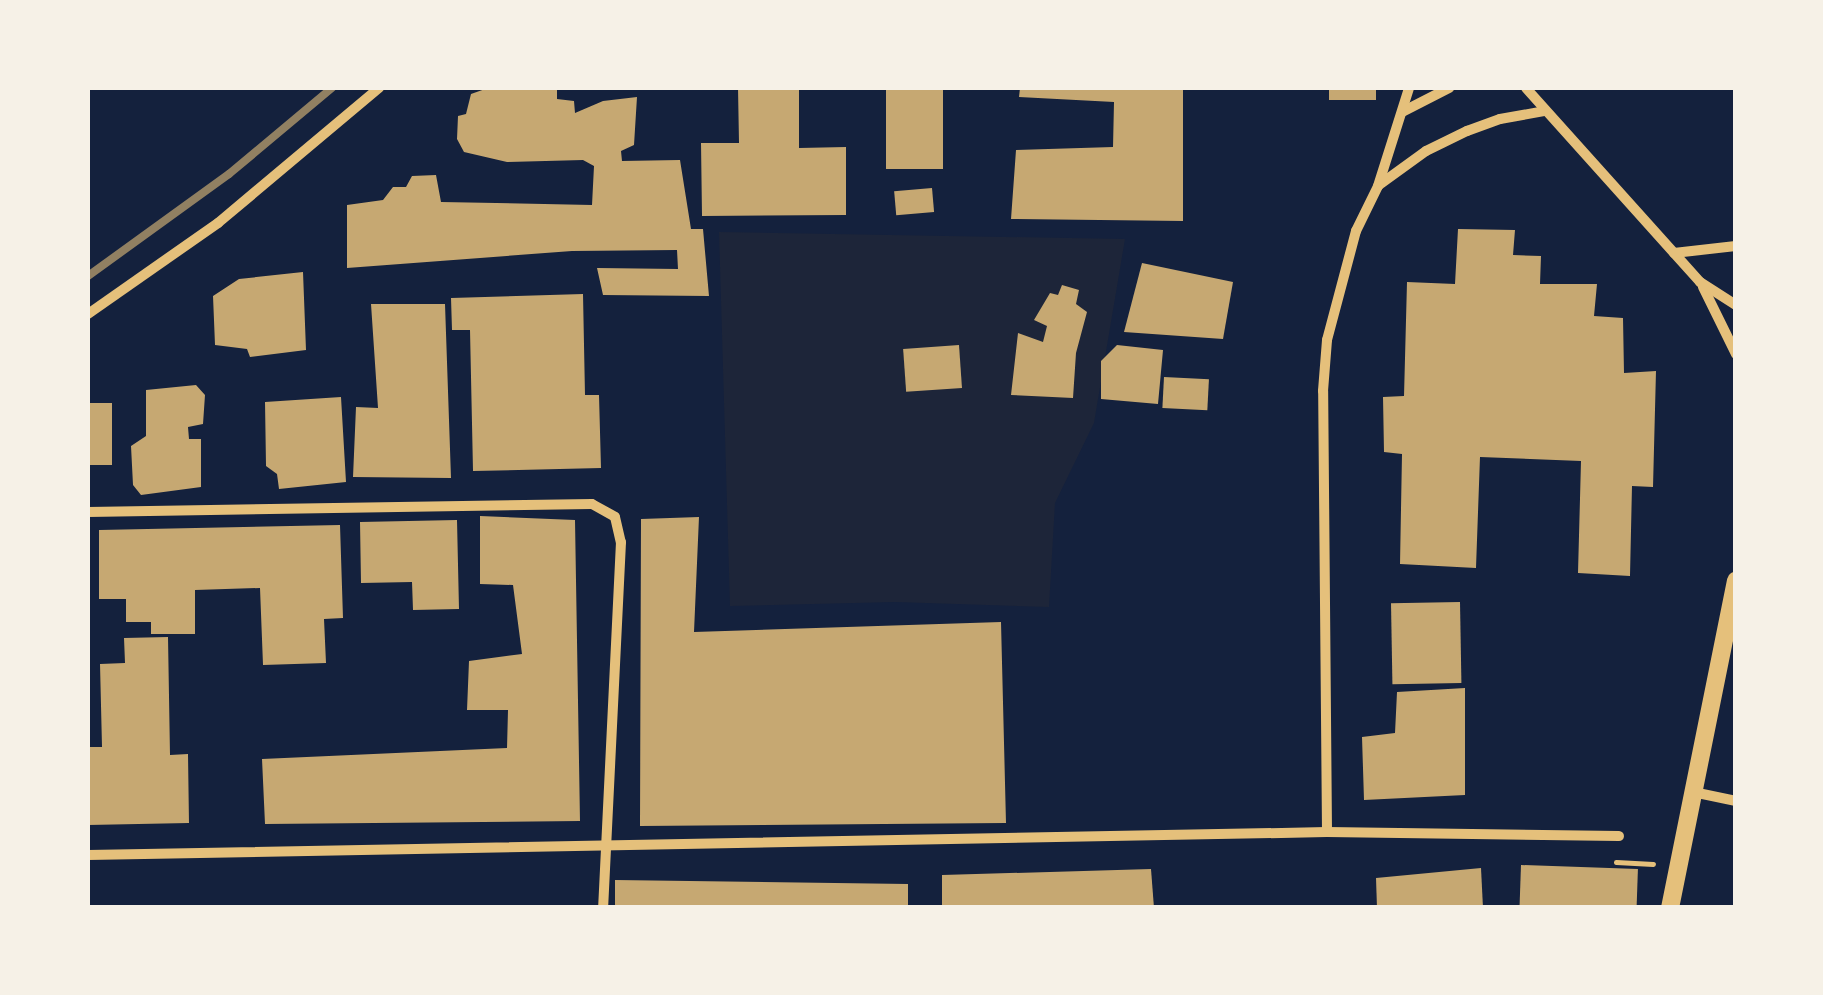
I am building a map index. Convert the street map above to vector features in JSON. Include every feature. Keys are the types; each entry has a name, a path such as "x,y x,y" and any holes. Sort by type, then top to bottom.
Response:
{"street":[{"path":"88,314 218,223 379,88"},
{"path":"1326,832 1324,374 1340,283 1356,231 1378,186 1409,88"},
{"path":"1404,111 1449,88"},
{"path":"1526,88 1700,282 1736,354"},
{"path":"1378,186 1426,150 1467,131 1500,118 1546,111"},
{"path":"1674,252 1720,251 1736,246"},
{"path":"1720,251 1736,257"},
{"path":"1700,282 1736,305"},
{"path":"88,512 592,504 616,517 621,542 604,908"},
{"path":"1670,908 1736,581"},
{"path":"1693,792 1736,801"},
{"path":"88,854 1326,832 1619,836"}],"path":[{"path":"1616,862 1653,864"}],"shaded area":[{"path":"719,232 1125,239 1094,423 1055,503 1049,607 895,602 730,606"}],"building":[{"path":"488,88 557,88 557,99 574,101 575,113 603,101 637,97 634,145 621,151 622,161 680,160 691,229 703,229 709,296 603,295 597,268 678,269 677,250 572,251 347,268 347,205 383,200 393,187 406,187 412,176 436,175 441,202 592,205 594,166 583,160 507,162 464,152 457,139 458,116 466,114 471,94"},
{"path":"738,88 799,88 799,148 846,147 846,215 702,216 701,143 739,143"},
{"path":"886,88 943,88 943,169 886,169"},
{"path":"1020,88 1183,88 1183,221 1011,219 1016,150 1113,147 1114,102 1019,97"},
{"path":"1329,88 1376,88 1376,100 1329,100"},
{"path":"932,188 934,212 896,215 894,191"},
{"path":"1458,229 1515,230 1513,255 1541,256 1540,284 1597,284 1594,316 1623,318 1624,373 1656,371 1653,487 1632,486 1630,576 1578,573 1581,461 1480,457 1476,568 1400,564 1402,454 1384,452 1383,397 1404,396 1407,282 1455,284"},
{"path":"1142,263 1233,282 1223,339 1124,332"},
{"path":"303,272 306,350 250,357 247,349 215,345 213,296 239,279"},
{"path":"1062,285 1079,290 1076,304 1087,312 1076,353 1073,398 1011,395 1018,333 1043,342 1047,326 1034,320 1050,293 1058,295"},
{"path":"583,294 585,395 599,395 601,468 473,471 470,330 452,330 451,298"},
{"path":"371,304 445,304 451,478 353,477 356,407 378,408"},
{"path":"959,345 962,388 906,392 903,349"},
{"path":"1117,345 1163,350 1158,404 1101,399 1101,361"},
{"path":"1164,377 1209,379 1207,410 1162,408"},
{"path":"196,385 205,395 203,424 188,427 189,439 201,439 201,487 141,495 133,485 131,446 146,436 146,390"},
{"path":"341,397 346,482 279,489 277,474 266,466 265,402"},
{"path":"88,403 112,403 112,465 88,465"},
{"path":"480,516 575,520 580,821 265,824 262,759 507,748 508,710 467,710 469,661 522,654 513,585 480,584"},
{"path":"699,517 694,632 1001,622 1006,823 640,826 641,519"},
{"path":"457,520 459,609 413,610 412,582 361,583 360,522"},
{"path":"340,525 343,618 324,619 326,663 263,665 260,588 195,590 195,634 151,634 151,622 126,622 126,599 99,599 99,530"},
{"path":"1460,602 1461,683 1392,684 1391,603"},
{"path":"168,637 170,755 188,754 189,823 88,825 88,747 102,747 100,664 125,663 124,638"},
{"path":"1465,688 1465,795 1364,800 1362,737 1395,733 1397,692"},
{"path":"1521,865 1638,869 1637,908 1519,908"},
{"path":"1481,868 1483,908 1377,908 1376,878"},
{"path":"1151,869 1154,908 942,908 942,875"},
{"path":"615,880 908,884 908,908 615,908"}],"railway":[{"path":"88,276 229,174 332,88"}]}
